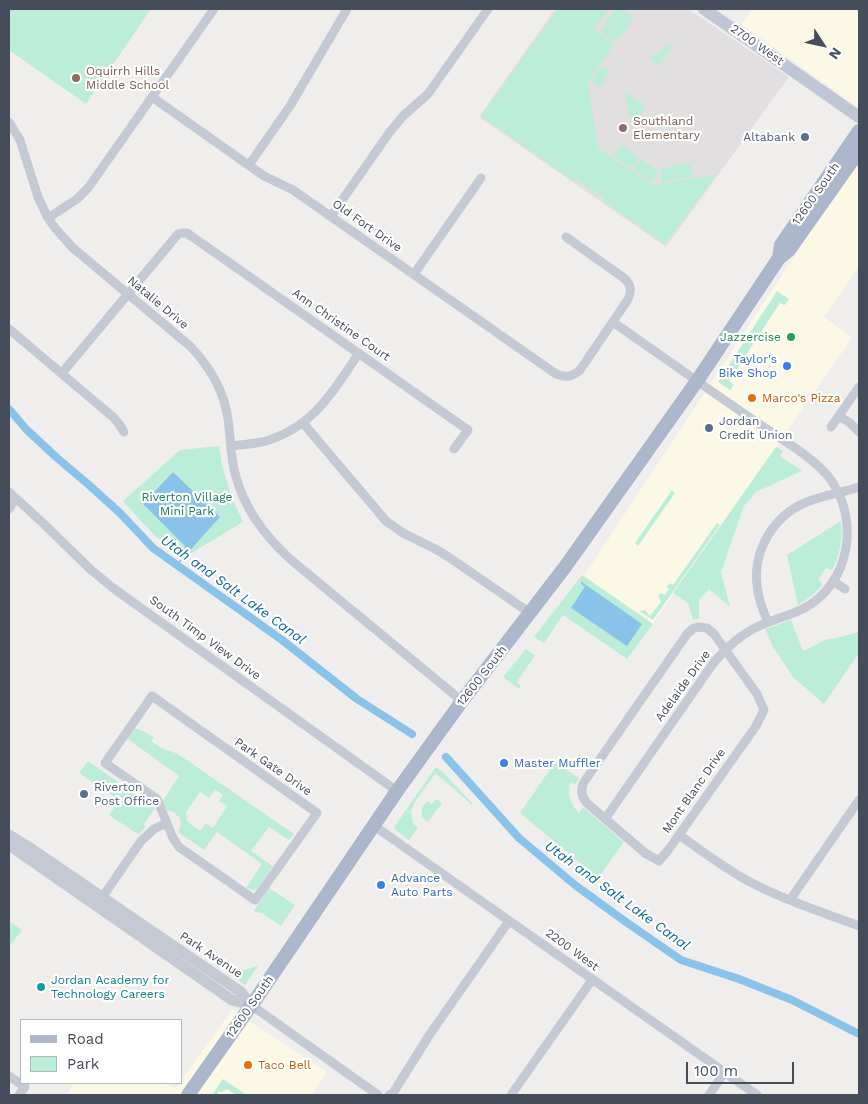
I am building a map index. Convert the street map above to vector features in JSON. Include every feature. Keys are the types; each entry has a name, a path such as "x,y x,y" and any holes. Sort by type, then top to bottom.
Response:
{"main road":[{"name":"2700 West","path":"704,9 859,117"},
{"name":"12600 South","path":"779,258 781,245 859,131"},
{"name":"12600 South","path":"188,1095 397,791 462,701 571,560 697,381 779,258 789,250 859,151"}],"street":[{"path":"48,218 83,194 214,9"},
{"path":"249,166 290,106 348,9"},
{"path":"330,216 388,133 403,116 428,94 488,9"},
{"name":"Old Fort Drive","path":"152,98 264,176 293,190 556,374 567,377 574,375 580,370 613,322"},
{"name":"Natalie Drive","path":"10,125 20,140 38,197 48,218 60,234 73,248 190,346 200,356 215,377 225,404 235,476 253,517 270,539 290,559 462,701"},
{"path":"414,274 481,178"},
{"name":"Ann Christine Court","path":"128,294 178,234 187,233 468,430 454,449"},
{"path":"566,237 624,278 629,284 631,291 628,301 613,322"},
{"path":"62,373 128,294"},
{"name":"Adelaide Drive","path":"605,819 725,649 743,634 768,622 804,609 825,592 840,568 847,542 848,527 846,513 830,478 813,462 613,322"},
{"path":"9,329 113,417 120,424 124,432"},
{"path":"231,446 269,440 303,422 317,411 328,398 360,353"},
{"path":"831,428 859,387"},
{"path":"839,416 859,432"},
{"path":"303,422 386,521 403,533 439,551 530,613"},
{"path":"768,622 758,594 757,566 762,548 776,524 798,506 859,487"},
{"path":"9,508 12,496"},
{"name":"South Timp View Drive","path":"12,496 113,588 397,791"},
{"path":"833,581 845,589"},
{"name":"Mont Blanc Drive","path":"698,627 707,628 725,649 757,694 764,710 756,726 659,861 645,853 588,804 582,796 584,782 690,631 698,627"},
{"name":"Park Gate Drive","path":"152,696 316,813 255,900 180,847 172,838 166,823 157,799 104,763 152,696"},
{"path":"790,900 859,800"},
{"path":"99,902 141,841 154,829 166,823"},
{"name":"2200 West","path":"373,825 757,1095"},
{"name":"Park Avenue","path":"9,835 33,850 99,902"},
{"path":"679,835 737,875 756,885 859,926"},
{"name":"Park Avenue","path":"9,844 241,992 251,1005"},
{"path":"390,1095 509,921"},
{"path":"511,1095 592,980"},
{"path":"251,1005 378,1095"},
{"path":"709,1095 724,1073"},
{"path":"9,1076 20,1084"},
{"path":"19,1095 25,1087 21,1084"}],"shaded area":[{"name":"Southland Elementary","path":"555,9 688,9 789,77 666,247 479,117"},
{"path":"753,9 859,9 859,108 741,24"},
{"path":"859,158 859,267 824,317 852,338 653,623 584,576"},
{"path":"232,1010 327,1072 312,1095 66,1095 74,1084 168,1084 175,1089 182,1084 182,1080"}],"green space":[{"name":"Oquirrh Hills Middle School","path":"9,9 151,9 86,104 9,50"},
{"path":"558,9 609,9 594,29 614,44 588,82 598,148 653,185 716,175 665,244 603,201 604,198 575,179 582,169 573,181 481,116"},
{"path":"616,9 623,9 634,17 616,42 600,31"},
{"path":"672,44 659,66 651,60 650,58"},
{"path":"602,66 610,71 599,88 591,82"},
{"path":"627,93 646,107 634,124 631,122 625,94"},
{"path":"621,145 639,158 632,168 613,156"},
{"path":"641,159 659,172 652,182 633,170"},
{"path":"690,163 693,176 662,182 660,169"},
{"path":"777,291 789,299 785,305 780,303 729,381 734,385 730,390 718,382"},
{"name":"Riverton Village Mini Park","path":"219,446 222,465 231,496 243,522 185,557 155,536 123,501 180,450"},
{"path":"776,447 783,451 780,456 802,471 756,492 744,506 721,572 730,607 709,589 699,600 699,619 693,620 688,603 673,593"},
{"path":"672,490 675,493 638,546 635,543"},
{"path":"841,521 842,534 840,546 832,570 826,568 818,580 823,584 812,596 798,605 787,555"},
{"path":"717,523 720,525 653,620 639,611 645,610 650,616 661,602 658,595 661,593 665,595 669,589 666,587 670,583 673,585"},
{"path":"582,575 653,624 627,659 563,615 544,643 534,637"},
{"path":"791,620 803,651 827,639 859,632 859,653 824,704 794,678 773,647 765,629"},
{"path":"526,649 535,655 517,682 521,686 519,689 503,677"},
{"path":"135,728 154,737 151,741 162,748 178,754 294,834 289,840 269,827 251,851 273,866 257,889 246,888 262,864 217,832 204,850 178,832 181,825 180,819 174,812 166,809 162,802 179,776 128,739","holes":["215,790 223,795 219,801 227,806 213,828 206,823 200,831 187,821 186,812 200,792 209,798"]},
{"path":"88,761 155,808 139,835 109,815 119,800 79,773"},
{"path":"555,762 579,778 576,784 570,783 569,787 571,802 577,811 579,813 583,807 624,842 598,878 520,813"},
{"path":"436,767 443,772 472,805 435,774 415,802 411,811 406,814 411,812 413,823 418,828 409,840 394,827"},
{"path":"436,799 442,803 428,822 422,817 422,808 427,801 432,804"},
{"path":"269,888 295,905 281,926 262,913 254,912"},
{"path":"9,921 22,930 9,947"},
{"path":"258,966 245,985 235,978 244,970"},
{"path":"223,1079 247,1095 236,1095 227,1089 218,1092 217,1095 212,1095"}],"water":[{"path":"173,472 220,517 185,556 183,554 185,546 143,504"},
{"path":"586,585 642,624 627,646 571,608"}],"waterway":[{"name":"Utah and Salt Lake Canal","path":"9,409 26,429 120,513 153,548 282,640 357,699 412,734"},
{"path":"177,565 184,556"},
{"path":"582,583 585,586"},
{"name":"Utah and Salt Lake Canal","path":"446,757 519,838 575,885 681,960 739,979 792,1000 859,1034"}],"place":[{"name":"Oquirrh Hills Middle School","path":"76,78"},
{"name":"Southland Elementary","path":"623,128"},
{"name":"Altabank","path":"805,137"},
{"name":"Jazzercise","path":"791,337"},
{"name":"Taylor's Bike Shop","path":"787,366"},
{"name":"Marco's Pizza","path":"752,398"},
{"name":"Jordan Credit Union","path":"709,428"},
{"name":"Master Muffler","path":"504,763"},
{"name":"Riverton Post Office","path":"84,794"},
{"name":"Advance Auto Parts","path":"381,885"},
{"name":"Jordan Academy for Technology Careers","path":"41,987"},
{"name":"Taco Bell","path":"248,1065"}]}
